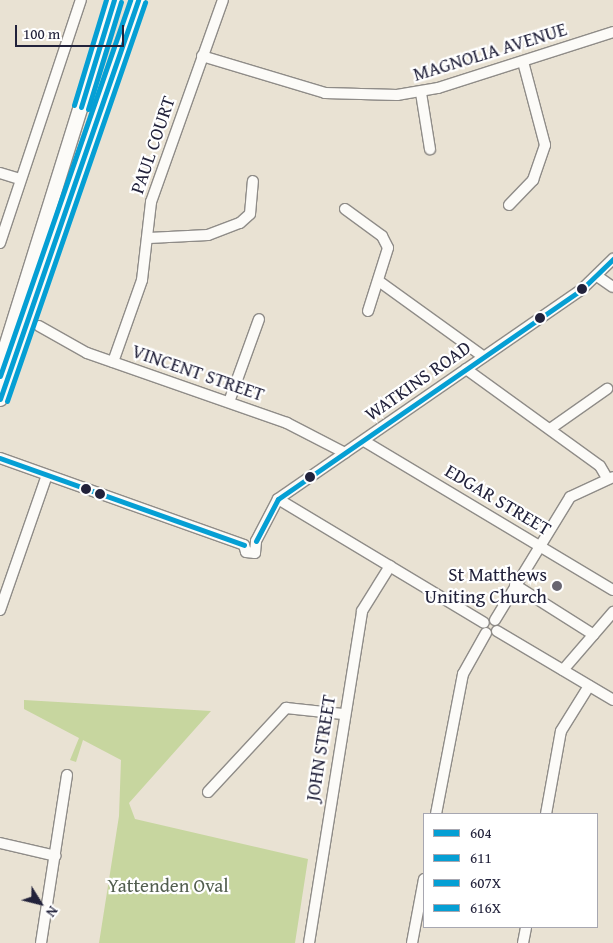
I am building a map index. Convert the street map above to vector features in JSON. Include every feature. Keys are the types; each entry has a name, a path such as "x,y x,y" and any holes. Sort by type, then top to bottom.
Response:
{"highway":[{"path":"0,366 114,0"},
{"path":"0,400 138,0"}],"street":[{"path":"0,243 20,178 81,0"},
{"name":"PAUL COURT","path":"113,362 142,280 149,238 152,202 223,0"},
{"name":"MAGNOLIA AVENUE","path":"202,56 325,92 420,93 613,32"},
{"path":"509,204 533,180 545,145 522,62"},
{"path":"420,93 430,149"},
{"path":"0,173 20,178"},
{"path":"149,238 208,235 240,224 250,214 253,181"},
{"path":"345,210 386,242 388,254 380,282 368,311"},
{"name":"WATKINS ROAD","path":"47,475 244,545 253,554 259,547 256,540 278,499 484,357 597,276 613,259"},
{"path":"597,276 613,287"},
{"path":"380,282 484,357"},
{"path":"229,402 259,318"},
{"name":"VINCENT STREET","path":"39,326 113,362 287,423 345,453"},
{"path":"436,813 463,674 486,633 496,626 516,585 570,497 610,477 600,466 466,369"},
{"path":"550,429 607,389"},
{"name":"EDGAR STREET","path":"364,441 613,590"},
{"path":"0,458 47,475 0,610"},
{"path":"278,499 484,622 496,626 613,700"},
{"name":"JOHN STREET","path":"309,943 343,714 362,611 390,566"},
{"path":"516,585 594,635"},
{"path":"563,670 613,612"},
{"path":"484,622 486,633"},
{"path":"546,813 561,731 589,686"},
{"path":"208,792 286,708 343,714"},
{"path":"41,943 56,856 67,775"},
{"path":"0,843 56,856"},
{"path":"412,943 423,884"},
{"path":"523,943 526,928"}],"green space":[{"name":"Yattenden Oval","path":"24,700 211,711 129,803 135,819 308,859 295,943 99,943 119,816 121,760 83,740 76,762 70,760 79,738 24,709"}],"transit line":[{"name":"616X","path":"74,105 106,0"},
{"name":"611","path":"81,107 114,0"},
{"name":"616X","path":"0,376 130,0"},
{"name":"611","path":"0,399 138,0"},
{"name":"607X","path":"88,109 121,2"},
{"name":"607X","path":"7,401 145,2"},
{"name":"604","path":"256,541 278,499 581,290 613,259"},
{"name":"604","path":"0,458 244,545"}],"place":[{"name":"St Matthews Uniting Church","path":"557,586"}]}
